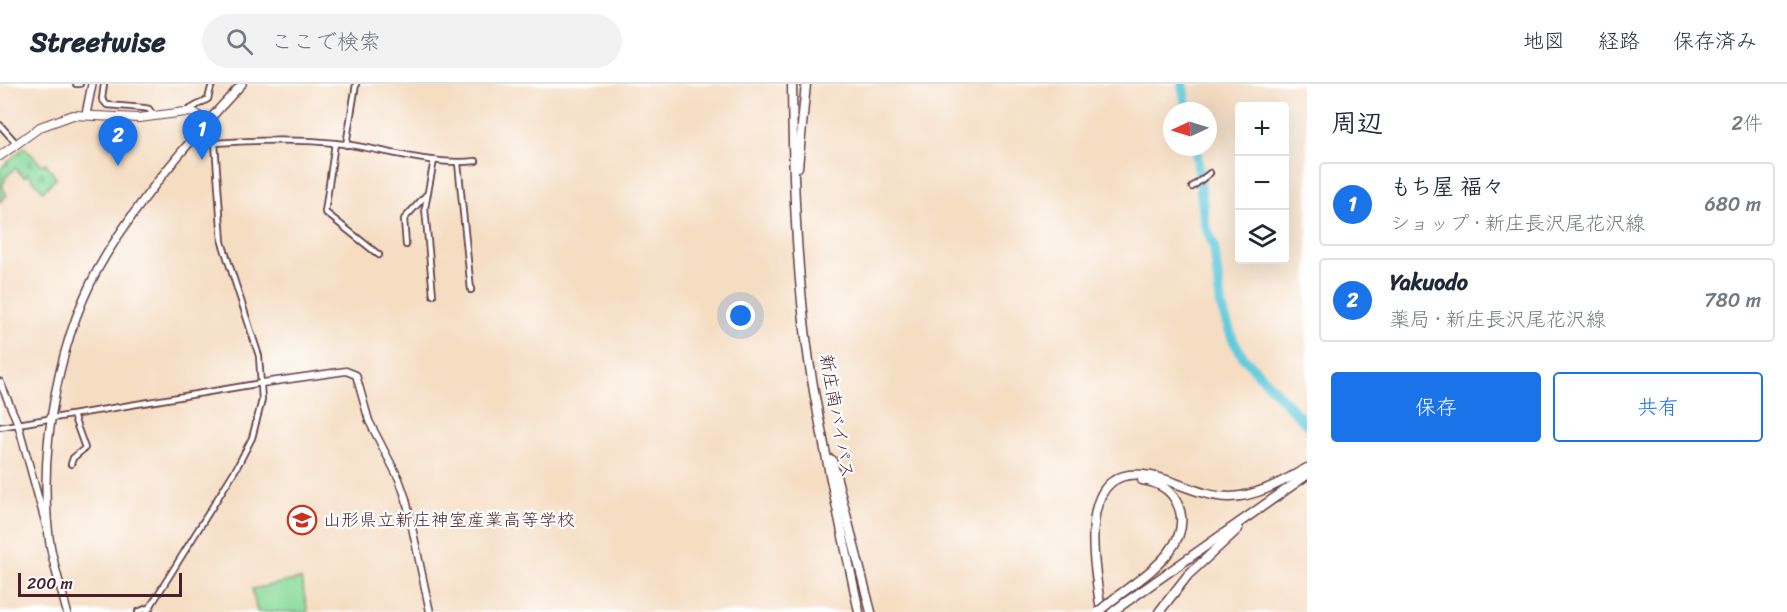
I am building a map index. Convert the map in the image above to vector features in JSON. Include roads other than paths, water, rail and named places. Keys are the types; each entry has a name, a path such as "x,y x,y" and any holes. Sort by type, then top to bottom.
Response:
{"highway":[{"path":"792,84 797,224"},
{"path":"797,224 797,186 806,84"},
{"name":"新庄南バイパス","path":"797,224 807,327 821,425"},
{"path":"821,425 857,612"},
{"path":"821,425 857,612"},
{"path":"821,425 871,612"},
{"path":"1306,476 1115,606 1099,612 1093,519 1097,503 1111,484 1126,477 1142,474 1202,493 1239,496 1269,488 1307,468"},
{"path":"1159,612 1188,574 1211,551 1306,476"},
{"path":"1106,612 1097,531 1102,506 1109,493 1121,484 1135,480 1150,481 1164,488 1175,501 1180,514 1178,537 1164,558 1115,606"}],"main road":[{"path":"86,114 92,84"},
{"path":"67,612 49,536 47,465 57,376 68,343 105,257 206,121 242,84"},
{"path":"0,156 16,143 52,121 86,114 127,118 185,112 195,113 206,121"}],"street":[{"path":"104,84 102,99 107,105 149,109 154,116"},
{"path":"185,112 208,99 212,84"},
{"path":"346,145 356,84"},
{"path":"138,612 148,609 252,438 262,400 259,356 222,242 215,143 206,121"},
{"path":"0,125 16,143"},
{"path":"215,143 262,141 335,143 434,160 458,163 476,161"},
{"path":"335,143 325,212 379,255"},
{"path":"433,295 426,195 434,160"},
{"path":"458,163 471,290"},
{"path":"1192,187 1210,173"},
{"path":"406,245 404,219 426,195"},
{"path":"0,427 262,383 346,371 356,375 369,421 399,479 406,499 430,612"},
{"path":"0,382 18,424 49,536"},
{"path":"71,464 73,458 85,448 73,415"}],"waterway":[{"path":"1182,84 1185,102"},
{"path":"1197,156 1205,225 1214,247 1221,306 1233,340 1244,358 1307,425"}],"place":[{"name":"もち屋 福々","path":"202,160"},
{"name":"Yakuodo","path":"118,166"},
{"name":"山形県立新庄神室産業高等学校","path":"302,520"}]}
